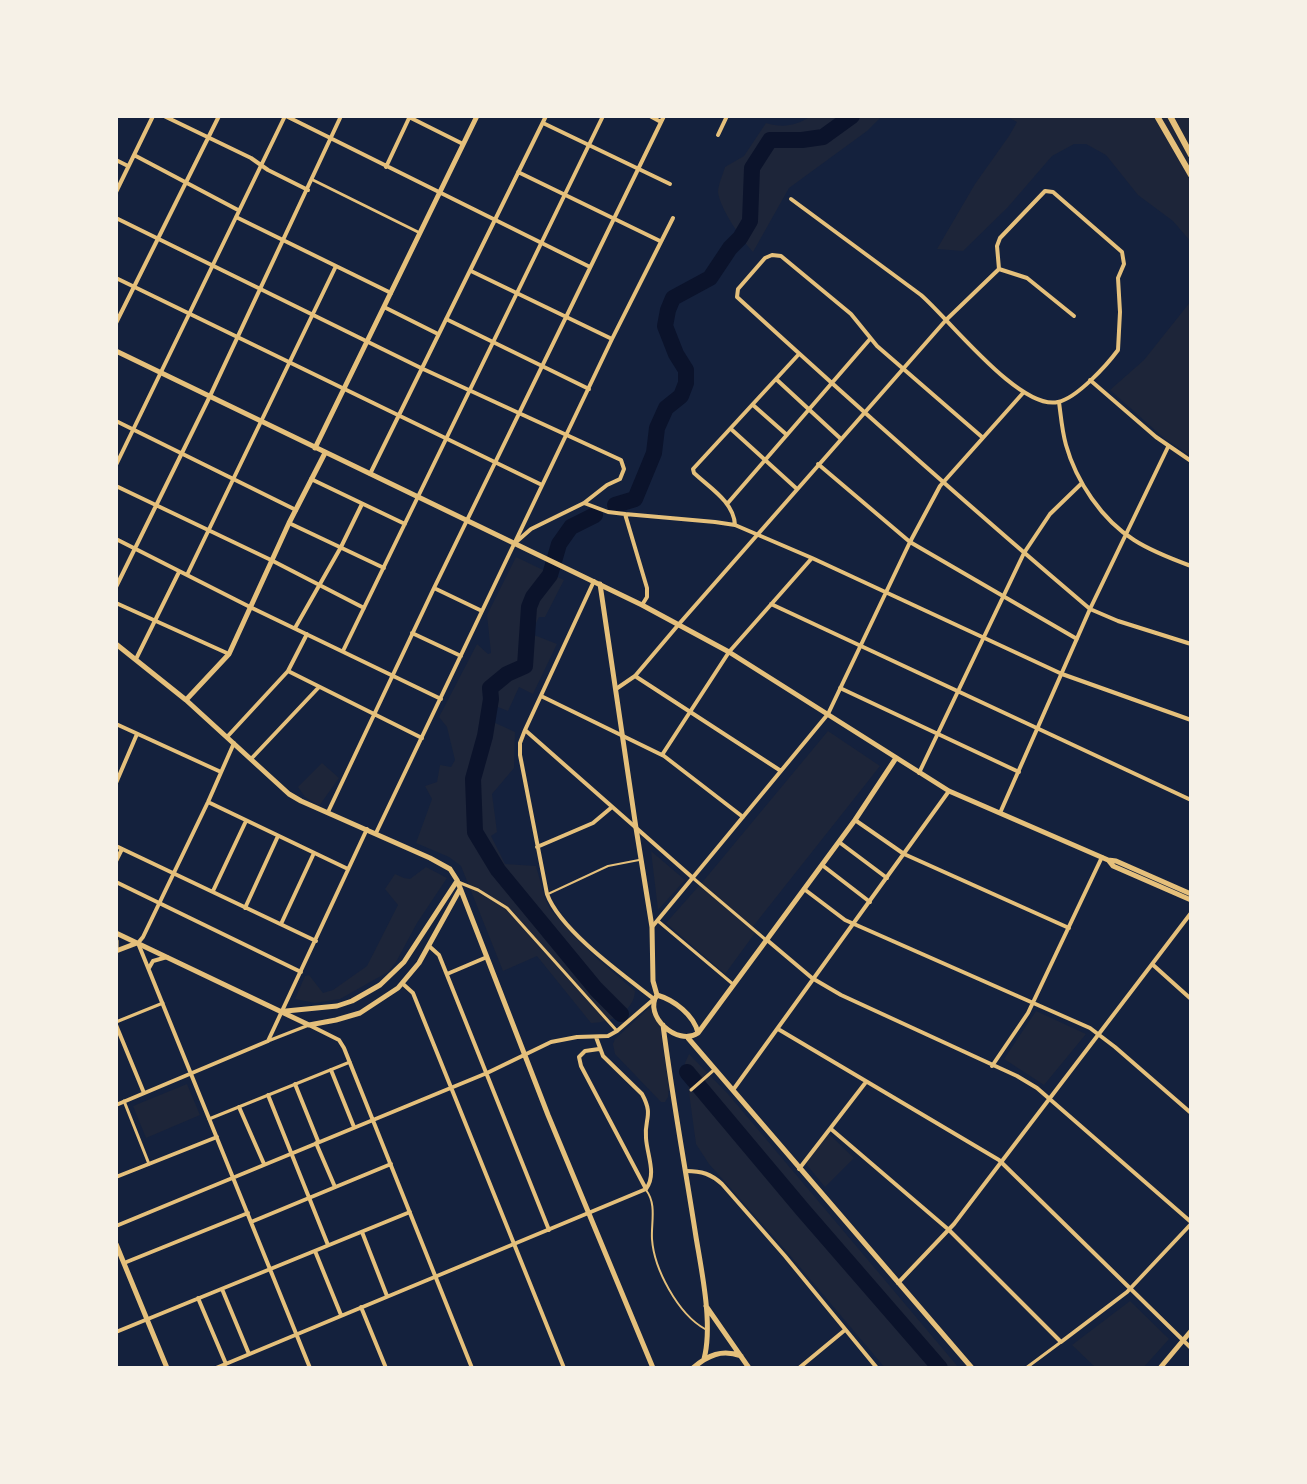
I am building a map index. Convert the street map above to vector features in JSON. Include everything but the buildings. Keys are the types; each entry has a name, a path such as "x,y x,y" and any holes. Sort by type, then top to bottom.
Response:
{"highway":[{"path":"1157,116 1191,175"},
{"path":"1170,116 1191,155"}],"street":[{"path":"116,192 153,116"},
{"path":"164,116 308,190"},
{"path":"116,323 219,116"},
{"path":"116,465 286,116 590,267"},
{"path":"116,587 210,396 341,116"},
{"path":"386,167 408,116 463,144"},
{"path":"315,448 477,116"},
{"path":"370,474 546,116"},
{"path":"343,651 603,116"},
{"path":"328,812 662,119 650,116"},
{"path":"718,135 727,116"},
{"path":"543,123 670,184"},
{"path":"134,155 239,210"},
{"path":"116,160 129,166"},
{"path":"518,172 661,242"},
{"path":"313,180 420,233"},
{"path":"791,199 933,305 956,332 1023,393 1041,401 1059,402 1077,392 1119,347 1118,282 1124,264 1122,252 1053,192 1045,191 1000,238 997,246 999,269"},
{"path":"236,217 391,293"},
{"path":"116,218 421,368 617,456 624,464 620,479 584,503 536,526 515,543"},
{"path":"376,833 673,218"},
{"path":"982,437 903,369 870,338 851,314 781,256 765,258 738,289 737,297 799,354 1090,609 1191,644"},
{"path":"187,575 336,266"},
{"path":"616,689 635,676 946,320 999,269"},
{"path":"999,269 1027,278 1074,316"},
{"path":"469,271 612,339"},
{"path":"116,278 542,486"},
{"path":"384,307 438,334"},
{"path":"446,319 589,389"},
{"path":"727,504 870,338"},
{"path":"117,353 571,569 679,624 729,652 949,791 1191,894"},
{"path":"735,525 734,513 693,470 799,354"},
{"path":"776,379 841,439"},
{"path":"1090,380 1168,447 1191,461"},
{"path":"652,927 828,714 885,592 942,482 1023,393"},
{"path":"1059,402 1066,445 1075,470 1108,518 1144,546 1191,566"},
{"path":"753,405 787,435"},
{"path":"116,421 296,510"},
{"path":"731,429 797,489"},
{"path":"1000,813 1090,609 1168,447"},
{"path":"186,700 229,654 271,560 325,453"},
{"path":"818,464 910,542 1077,639"},
{"path":"311,479 405,524"},
{"path":"919,773 1024,553 1050,514 1082,483"},
{"path":"116,486 364,608"},
{"path":"584,503 608,512 735,525 1062,674 1191,720"},
{"path":"295,628 362,504"},
{"path":"625,514 647,588 642,605"},
{"path":"289,523 384,568"},
{"path":"116,539 441,699"},
{"path":"662,755 729,652 812,558"},
{"path":"136,659 179,571"},
{"path":"597,582 652,927 656,997 652,1004 653,1012 673,1034 688,1038 698,1033 855,820 896,758"},
{"path":"597,582 521,740 520,752 547,894 556,912 595,953 656,997 674,1003 692,1019 698,1033"},
{"path":"434,588 482,611"},
{"path":"116,603 229,654"},
{"path":"771,604 1191,800"},
{"path":"412,633 461,656"},
{"path":"227,737 288,671 307,634"},
{"path":"116,644 186,700 289,794 452,871 653,1368"},
{"path":"288,671 423,738"},
{"path":"635,676 781,771"},
{"path":"251,759 319,687"},
{"path":"840,688 1019,772"},
{"path":"541,696 662,755 743,817"},
{"path":"116,724 221,772"},
{"path":"525,730 812,978 841,995 1017,1076 1049,1097 1191,1223 1130,1289 1026,1368"},
{"path":"116,783 138,734"},
{"path":"116,941 116,951 138,943 143,937 234,743"},
{"path":"733,1090 949,791"},
{"path":"208,802 348,869"},
{"path":"537,847 593,823 612,807"},
{"path":"213,891 246,820"},
{"path":"855,820 904,854 1069,928"},
{"path":"268,1041 367,829"},
{"path":"245,908 278,836"},
{"path":"839,842 887,878"},
{"path":"116,861 119,848 316,941"},
{"path":"281,924 314,853"},
{"path":"1105,859 1113,866 1191,900"},
{"path":"992,1066 1027,1015 1105,859"},
{"path":"822,865 870,902"},
{"path":"283,1011 337,1006 380,985 404,962 457,880"},
{"path":"457,880 507,908 617,1031"},
{"path":"116,882 301,972"},
{"path":"116,1105 309,1025 360,1013 385,998 403,984 414,970 461,888"},
{"path":"804,889 843,919 1100,1034 1191,1113"},
{"path":"898,1283 949,1230 1191,913"},
{"path":"658,921 734,985"},
{"path":"116,933 283,1011 342,1044 472,1368"},
{"path":"138,943 310,1368"},
{"path":"429,946 439,955 549,1230"},
{"path":"149,970 153,961 167,957"},
{"path":"447,974 487,957"},
{"path":"1152,964 1191,999"},
{"path":"403,984 413,993 564,1368"},
{"path":"116,1226 487,1073 558,1039 608,1036 656,997"},
{"path":"144,1093 116,1023 163,1003"},
{"path":"663,1025 705,1305 707,1345 704,1359"},
{"path":"778,1029 1001,1161 1191,1348"},
{"path":"665,1044 673,1034"},
{"path":"216,1368 646,1189 651,1173 645,1137 649,1118 646,1101 603,1056 596,1037"},
{"path":"688,1038 972,1368"},
{"path":"599,1049 585,1051 579,1057 581,1066 646,1189"},
{"path":"209,1119 350,1062"},
{"path":"691,1090 715,1069"},
{"path":"331,1070 354,1127"},
{"path":"799,1169 867,1081"},
{"path":"295,1084 335,1187"},
{"path":"268,1095 328,1245"},
{"path":"124,1101 149,1164"},
{"path":"239,1107 264,1164"},
{"path":"831,1129 949,1230 1061,1342"},
{"path":"116,1177 217,1137"},
{"path":"251,1222 391,1164"},
{"path":"686,1171 710,1174 722,1184 877,1368"},
{"path":"116,1332 410,1212"},
{"path":"124,1263 248,1213"},
{"path":"362,1232 387,1297"},
{"path":"116,1244 167,1368"},
{"path":"315,1251 341,1316"},
{"path":"222,1289 249,1354"},
{"path":"198,1298 226,1364"},
{"path":"705,1305 749,1368"},
{"path":"361,1307 386,1368"},
{"path":"799,1368 845,1330"},
{"path":"1160,1368 1191,1331"},
{"path":"693,1368 704,1359 724,1352 742,1357"}],"lane":[{"path":"547,894 606,867 642,859"},
{"path":"646,1189 652,1203 653,1247 663,1276 681,1308 698,1325 707,1329"}],"shaded area":[{"path":"811,116 882,116 867,131 789,188 753,252 732,224 720,199 718,189 725,167 744,156 766,123 789,125"},
{"path":"1006,116 1191,116 1191,242 1173,221 1138,195 1106,155 1086,144 1074,144 1052,156 1008,207 963,251 937,249 975,184 1017,122"},
{"path":"1191,301 1191,456 1165,439 1110,390 1144,360"},
{"path":"516,557 564,580 545,617 539,617 532,631 534,635 557,644 533,694 519,687 508,711 498,707 491,721 515,732 514,768 492,794 497,832 491,836 505,864 536,866 550,909 594,956 635,991 626,1010 598,1022 591,1023 537,956 503,971 461,866 449,857 416,843 432,799 425,786 437,782 440,765 451,767 455,760 447,727 439,717 477,644 488,654 491,653 487,615"},
{"path":"828,731 880,766 751,929 755,933 725,974 666,923"},
{"path":"322,763 339,778 319,806 305,797 298,787"},
{"path":"651,851 685,880 658,910"},
{"path":"426,867 447,878 388,972 340,999 315,1003 295,999 305,976 309,975 323,993 333,990 367,966 398,905 385,889 395,874 410,879"},
{"path":"649,1008 659,1018 669,1088 665,1102 661,1102 615,1054 613,1044"},
{"path":"1036,1011 1086,1034 1044,1085 1004,1059"},
{"path":"689,1054 728,1094 959,1368 885,1368 709,1164 696,1144 685,1063"},
{"path":"187,1084 200,1115 146,1138 133,1106"},
{"path":"828,1133 854,1158 825,1187 806,1164"},
{"path":"1130,1301 1169,1339 1143,1368 1096,1368 1072,1345"}],"waterway":[{"path":"615,505 635,499 654,453 657,428 666,408 681,396 686,383 686,370 665,326 668,310 673,298 710,278 740,238 750,221 752,168 770,140 823,137 852,116"},
{"path":"595,515 571,527 559,544 550,575 533,597 529,607 525,666 507,674 490,688 485,736 473,779 475,832 498,870 596,989 621,1014"},
{"path":"687,1072 940,1368"}]}
